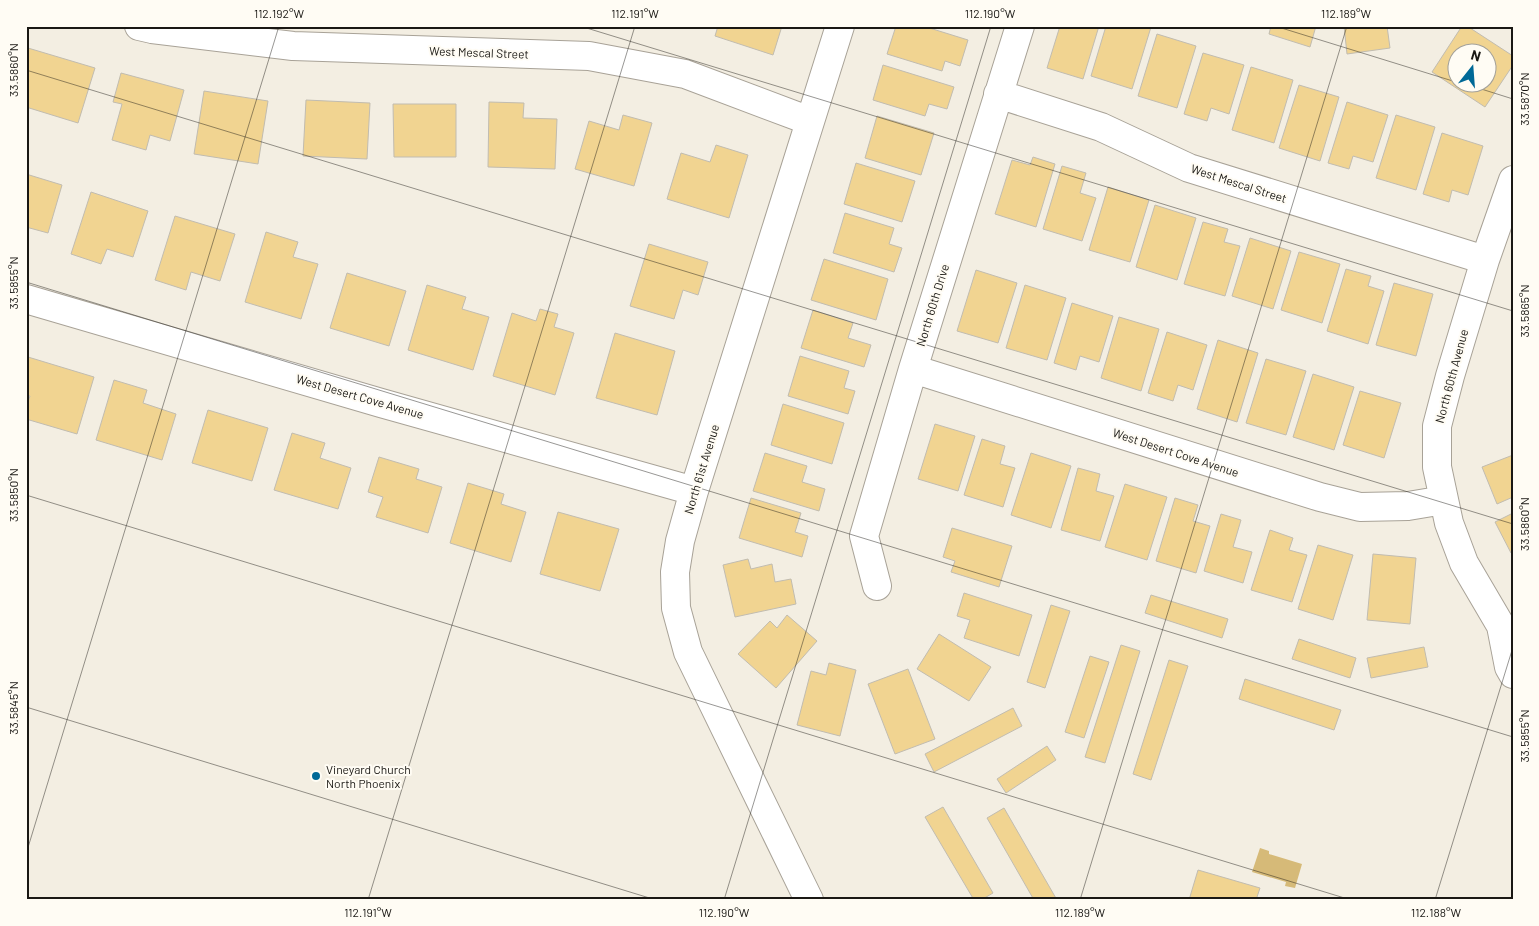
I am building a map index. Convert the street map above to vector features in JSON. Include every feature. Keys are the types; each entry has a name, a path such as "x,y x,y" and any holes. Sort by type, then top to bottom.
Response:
{"street":[{"name":"West Mescal Street","path":"139,26 292,46 588,56 685,74 810,121"},
{"name":"North 61st Avenue","path":"809,900 688,652 676,608 675,572 680,541 694,491 840,26"},
{"name":"North 60th Drive","path":"877,586 864,536 912,369 1020,26"},
{"name":"West Mescal Street","path":"998,94 1101,127 1190,168 1485,260"},
{"name":"North 60th Avenue","path":"1513,180 1485,260 1437,426 1437,467 1449,523 1464,563 1507,630 1509,667 1513,674"},
{"name":"West Desert Cove Avenue","path":"26,299 694,491"},
{"name":"West Desert Cove Avenue","path":"912,369 1320,497 1360,507 1408,506 1444,500"}],"shaded area":[{"path":"1260,848 1269,851 1269,854 1302,864 1295,888 1285,886 1286,882 1252,872"}],"building":[{"path":"718,26 782,26 773,55 715,36"},
{"path":"896,26 923,26 968,40 960,66 945,61 942,71 887,54"},
{"path":"1060,26 1099,26 1083,79 1047,68"},
{"path":"1106,26 1151,27 1132,89 1091,76"},
{"path":"1271,26 1316,26 1310,47 1269,34"},
{"path":"1344,26 1387,26 1390,48 1347,54"},
{"path":"1462,26 1467,26 1492,42 1452,42"},
{"path":"1157,34 1196,46 1177,108 1138,96"},
{"path":"1496,45 1513,56 1513,65 1496,90"},
{"path":"28,48 95,68 78,123 26,107 26,55"},
{"path":"1446,51 1446,81 1432,72"},
{"path":"1203,53 1244,65 1229,114 1211,108 1207,121 1184,114"},
{"path":"883,65 954,87 947,109 929,104 925,116 873,100"},
{"path":"1251,67 1293,80 1274,143 1232,130"},
{"path":"121,73 184,90 170,141 150,135 146,150 112,140 122,104 113,102"},
{"path":"1299,85 1339,97 1320,161 1279,148"},
{"path":"204,91 268,101 258,164 194,154"},
{"path":"1462,92 1495,92 1485,107"},
{"path":"306,100 370,103 367,159 303,156"},
{"path":"489,102 524,103 523,118 557,119 555,169 488,167"},
{"path":"1347,102 1388,115 1373,162 1353,156 1349,169 1328,163"},
{"path":"393,104 456,104 456,157 394,157"},
{"path":"623,115 652,123 634,186 575,169 589,121 619,130"},
{"path":"1396,115 1435,127 1416,190 1376,178"},
{"path":"877,116 934,133 921,175 865,158"},
{"path":"1442,133 1483,146 1468,195 1452,190 1449,202 1423,194"},
{"path":"716,145 748,155 729,218 667,199 681,153 710,162"},
{"path":"1033,157 1055,164 1036,227 995,214 1012,160 1030,165"},
{"path":"856,163 915,181 902,222 844,204"},
{"path":"1062,166 1086,173 1080,193 1096,198 1082,241 1043,229"},
{"path":"26,174 62,185 48,233 26,227"},
{"path":"1108,187 1149,200 1130,262 1089,250"},
{"path":"91,192 148,211 133,257 107,249 101,264 71,254"},
{"path":"1155,205 1196,218 1177,280 1136,267"},
{"path":"845,213 894,228 889,244 902,248 894,272 833,253"},
{"path":"175,216 235,234 220,281 191,272 186,290 155,280"},
{"path":"1203,222 1228,229 1224,242 1240,246 1225,296 1184,284"},
{"path":"266,232 298,242 293,257 318,264 301,319 245,302"},
{"path":"1250,238 1291,251 1273,309 1232,296"},
{"path":"649,244 708,262 698,295 683,290 674,319 630,306"},
{"path":"1299,252 1340,264 1322,323 1281,310"},
{"path":"824,259 888,279 876,320 811,300"},
{"path":"1346,269 1371,276 1368,286 1384,291 1368,344 1327,331"},
{"path":"976,270 1017,283 998,343 957,331"},
{"path":"347,273 406,291 389,346 330,328"},
{"path":"1394,283 1433,294 1416,356 1376,345"},
{"path":"427,285 466,297 462,309 489,317 473,370 408,350"},
{"path":"1025,285 1066,298 1047,360 1006,348"},
{"path":"1072,303 1113,316 1099,362 1080,356 1076,370 1054,363"},
{"path":"540,309 558,314 554,327 574,333 555,395 493,376 512,313 536,321"},
{"path":"813,310 853,323 848,338 871,345 864,367 801,348"},
{"path":"1119,317 1159,329 1141,391 1101,378"},
{"path":"1167,332 1207,345 1193,390 1178,385 1173,401 1148,393"},
{"path":"615,333 675,351 657,415 596,398"},
{"path":"1218,340 1258,353 1237,422 1197,409"},
{"path":"800,356 849,371 844,388 855,391 848,414 788,396"},
{"path":"28,357 94,377 77,434 26,419 26,408 30,396 26,395 26,361"},
{"path":"1266,359 1306,371 1286,435 1246,423"},
{"path":"1313,374 1354,387 1334,450 1293,437"},
{"path":"114,380 147,390 143,403 176,414 162,460 96,440"},
{"path":"1360,391 1401,403 1384,458 1343,445"},
{"path":"783,404 844,423 832,464 771,445"},
{"path":"208,410 268,428 252,481 192,463"},
{"path":"935,424 975,436 958,491 918,479"},
{"path":"292,433 325,443 320,458 351,468 338,509 274,490"},
{"path":"982,439 1005,446 1000,464 1015,468 1003,507 964,495"},
{"path":"765,453 807,466 802,482 825,489 819,511 753,491"},
{"path":"1031,453 1071,466 1051,528 1011,515"},
{"path":"1513,455 1513,497 1497,504 1482,467"},
{"path":"379,457 419,469 416,479 442,487 428,533 376,517 383,497 368,492"},
{"path":"1078,468 1100,474 1096,491 1114,496 1100,541 1061,530"},
{"path":"468,483 504,494 501,504 526,512 511,562 450,543"},
{"path":"1125,484 1167,497 1147,560 1105,547"},
{"path":"751,498 801,513 795,532 808,536 802,557 739,538"},
{"path":"1175,498 1198,505 1193,521 1210,526 1196,573 1156,561"},
{"path":"558,512 619,529 600,591 540,574"},
{"path":"1513,513 1513,552 1511,553 1495,522"},
{"path":"1221,514 1241,520 1233,547 1252,552 1243,583 1204,571"},
{"path":"952,528 1012,546 999,587 951,572 955,561 943,557"},
{"path":"1270,530 1293,538 1289,550 1307,555 1292,602 1251,590"},
{"path":"1318,545 1353,555 1333,620 1298,609"},
{"path":"1373,554 1416,558 1410,624 1367,620"},
{"path":"748,559 751,569 772,564 775,582 791,579 796,604 735,617 723,565"},
{"path":"964,593 1032,615 1019,656 964,638 970,620 957,616"},
{"path":"1151,595 1228,619 1222,638 1145,613"},
{"path":"1051,605 1070,611 1045,688 1027,682"},
{"path":"787,615 817,641 776,688 738,654 770,621 777,628"},
{"path":"939,634 991,667 969,701 917,669"},
{"path":"1299,639 1356,658 1350,678 1292,659"},
{"path":"1121,645 1140,651 1105,763 1085,757"},
{"path":"1424,647 1428,667 1371,678 1367,658"},
{"path":"1090,656 1109,662 1084,738 1065,732"},
{"path":"1169,660 1188,666 1151,780 1133,774"},
{"path":"829,663 856,670 840,736 797,725 811,671 826,675"},
{"path":"908,669 935,739 895,754 868,684"},
{"path":"1245,679 1341,710 1334,730 1239,699"},
{"path":"1013,708 1022,726 934,772 925,754"},
{"path":"1047,746 1056,760 1006,793 997,779"},
{"path":"943,807 993,893 981,900 974,900 925,817"},
{"path":"1004,808 1057,900 1034,900 987,818"},
{"path":"1198,870 1260,888 1256,900 1189,900"}],"place":[{"name":"Vineyard Church North Phoenix","path":"316,776"}]}
